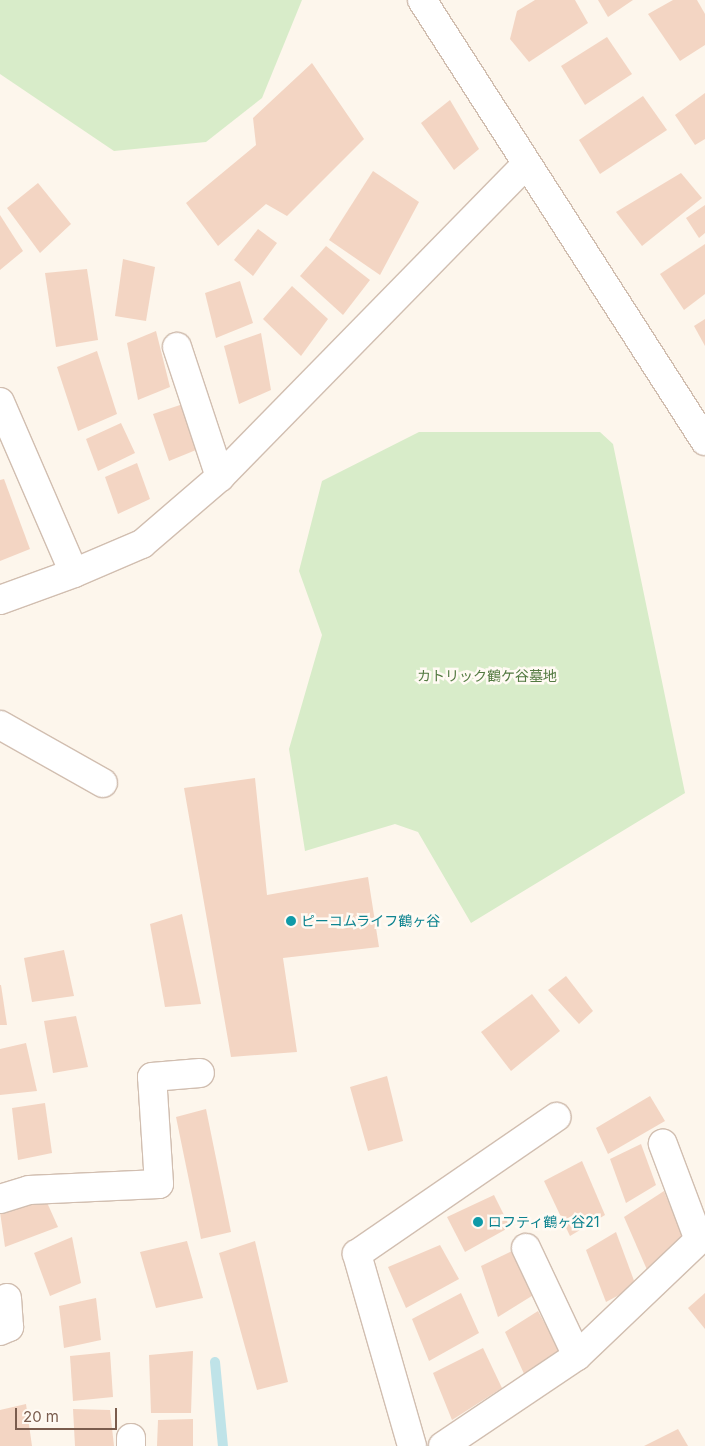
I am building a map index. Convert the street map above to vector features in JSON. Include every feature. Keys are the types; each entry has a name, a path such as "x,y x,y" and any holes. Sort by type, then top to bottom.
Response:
{"street":[{"path":"422,0 705,441"},
{"path":"0,600 74,573 142,544 220,477 527,164"},
{"path":"177,346 220,477"},
{"path":"0,402 74,573"},
{"path":"0,725 103,783"},
{"path":"0,1199 29,1190 159,1184 152,1077 200,1073"},
{"path":"412,1446 357,1254 556,1117"},
{"path":"443,1446 577,1356 699,1240 663,1144"},
{"path":"526,1248 577,1356"},
{"path":"0,1330 9,1327 7,1298"}],"green space":[{"path":"0,0 302,0 262,98 206,142 114,151 0,74"},
{"name":"カトリック鶴ケ谷墓地","path":"419,432 600,432 613,444 685,793 471,923 418,832 395,824 305,851 289,749 322,635 299,571 322,481"}],"building":[{"path":"535,0 575,0 588,23 529,62 510,39 517,11"},
{"path":"598,0 633,0 608,17"},
{"path":"673,0 697,0 705,14 705,45 680,61 648,14"},
{"path":"607,37 632,74 585,105 561,66"},
{"path":"312,63 364,139 287,216 266,204 218,246 186,203 256,145 253,118"},
{"path":"705,93 705,139 695,145 675,115"},
{"path":"643,96 667,130 600,174 579,140"},
{"path":"450,100 479,149 454,170 421,123"},
{"path":"373,171 419,202 380,275 329,240"},
{"path":"681,173 702,198 642,246 616,212"},
{"path":"38,183 71,224 40,253 7,208"},
{"path":"705,205 705,233 699,238 686,218"},
{"path":"0,215 23,251 0,270"},
{"path":"258,229 277,243 253,276 234,260"},
{"path":"705,244 705,294 684,310 660,274"},
{"path":"326,246 370,280 343,315 300,276"},
{"path":"123,259 155,267 146,321 115,316"},
{"path":"87,269 98,340 56,347 45,273"},
{"path":"240,281 253,323 216,338 205,293"},
{"path":"292,286 328,319 301,356 263,319"},
{"path":"705,319 705,346 694,326"},
{"path":"156,331 170,387 138,400 127,343"},
{"path":"261,333 271,390 239,404 224,346"},
{"path":"97,351 117,414 78,431 57,367"},
{"path":"183,404 196,450 169,461 153,414"},
{"path":"121,423 135,453 98,471 86,439"},
{"path":"137,463 150,499 118,514 105,477"},
{"path":"4,479 30,549 0,561 0,480"},
{"name":"ピーコムライフ鶴ヶ谷","path":"255,778 267,895 368,877 379,947 283,958 297,1052 231,1057 184,788"},
{"path":"182,914 201,1004 165,1007 150,924"},
{"path":"64,950 74,996 32,1002 24,958"},
{"path":"566,976 593,1011 579,1024 548,990"},
{"path":"1,985 7,1025 0,1025"},
{"path":"532,994 560,1031 511,1071 481,1032"},
{"path":"76,1016 88,1067 53,1073 44,1021"},
{"path":"26,1043 37,1091 0,1095 0,1049"},
{"path":"387,1076 403,1141 368,1151 350,1087"},
{"path":"650,1096 665,1121 608,1154 596,1128"},
{"path":"45,1103 52,1153 18,1160 12,1108"},
{"path":"206,1109 231,1232 201,1239 176,1117"},
{"path":"641,1144 656,1185 626,1203 610,1159"},
{"path":"582,1161 605,1215 570,1236 544,1181"},
{"path":"664,1191 685,1242 648,1272 624,1217"},
{"name":"ロフティ鶴ヶ谷21","path":"494,1195 510,1227 465,1252 447,1217"},
{"path":"45,1198 58,1227 5,1247 0,1212"},
{"path":"616,1232 636,1286 606,1302 586,1250"},
{"path":"72,1237 81,1283 50,1296 34,1253"},
{"path":"187,1241 203,1298 156,1308 140,1252"},
{"path":"255,1241 288,1382 257,1390 219,1253"},
{"path":"440,1245 459,1279 406,1308 388,1267"},
{"path":"514,1250 535,1294 498,1317 481,1266"},
{"path":"461,1293 479,1333 429,1361 412,1319"},
{"path":"705,1293 705,1329 688,1308"},
{"path":"96,1298 101,1340 64,1348 59,1306"},
{"path":"538,1311 560,1351 525,1376 505,1332"},
{"path":"483,1348 502,1388 452,1420 433,1373"},
{"path":"193,1351 191,1413 151,1413 149,1355"},
{"path":"110,1352 113,1397 73,1401 70,1356"},
{"path":"26,1404 32,1446 0,1446 0,1410"},
{"path":"73,1409 110,1410 114,1446 75,1446"},
{"path":"193,1419 193,1446 157,1446 158,1420"},
{"path":"678,1429 688,1446 644,1446"}],"waterway":[{"path":"215,1362 223,1446"}],"place":[{"name":"ピーコムライフ鶴ヶ谷","path":"291,921"},
{"name":"ロフティ鶴ヶ谷21","path":"478,1222"}]}
